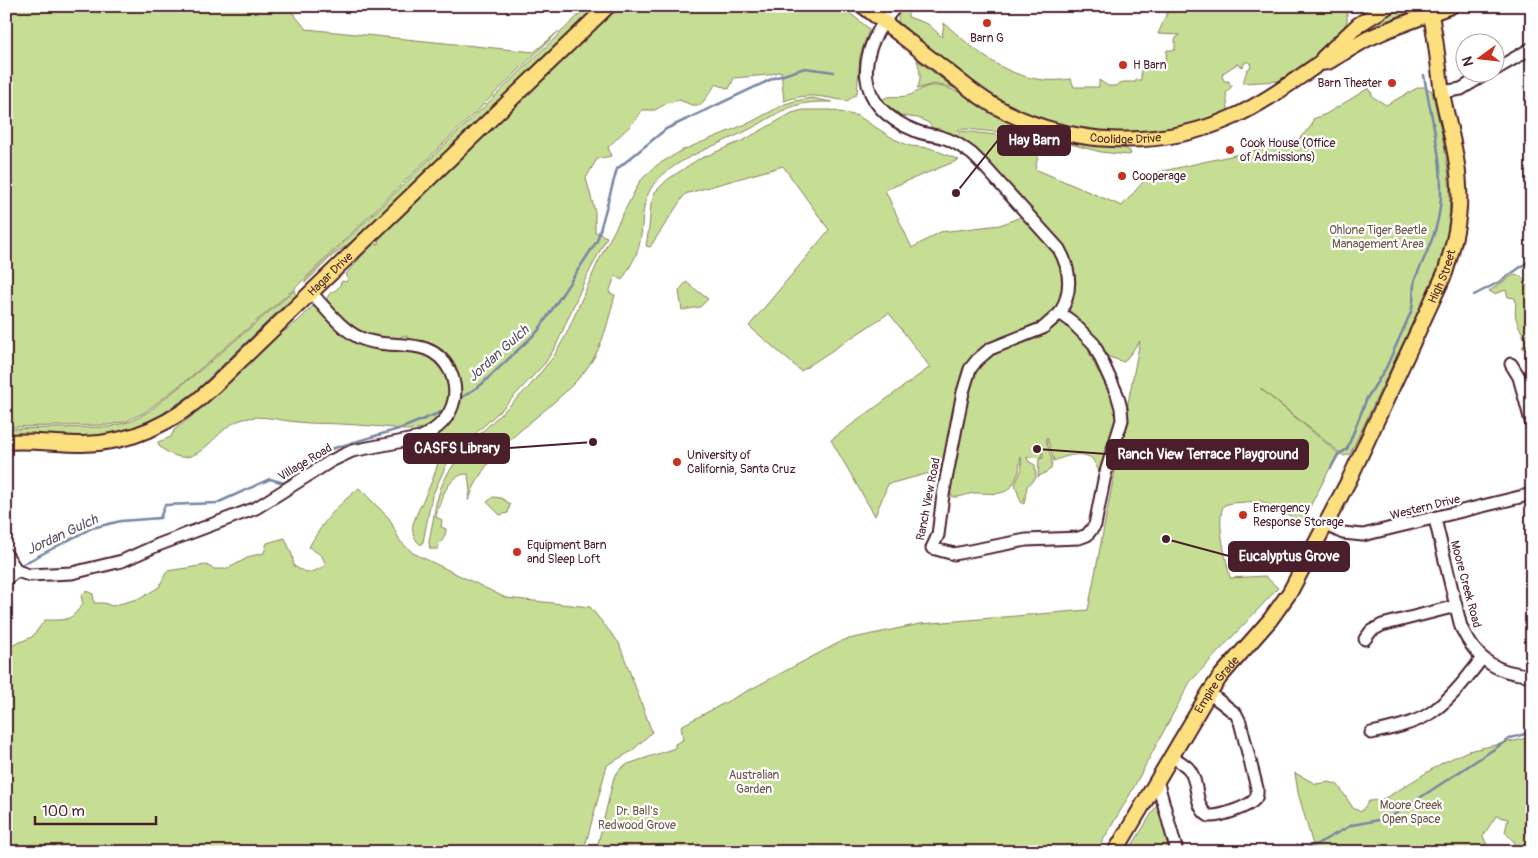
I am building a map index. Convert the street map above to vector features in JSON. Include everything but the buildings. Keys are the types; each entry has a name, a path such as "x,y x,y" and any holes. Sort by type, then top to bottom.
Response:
{"main road":[{"name":"Hagar Drive","path":"6,442 94,444 128,438 155,428 179,415 197,402 608,6"},
{"name":"Coolidge Drive","path":"863,6 992,105 1050,129 1078,136 1112,140 1172,136 1220,122 1258,104 1320,63 1328,62 1375,35 1430,10 1451,6"},
{"name":"Coolidge Drive","path":"1320,63 1324,56 1358,25 1388,6"},
{"name":"High Street","path":"1325,524 1345,489 1445,273 1455,241 1459,213 1459,187 1430,10"},
{"name":"Empire Grade","path":"1115,852 1209,692 1270,620 1290,592 1325,524"}],"street":[{"path":"896,6 884,22 867,57 866,80 875,101 889,115 916,131 952,141 973,156 1059,249 1066,261 1069,280 1066,298 1060,313"},
{"path":"1506,63 1532,48"},
{"path":"1442,92 1461,89 1473,82"},
{"name":"Village Road","path":"17,571 29,575 72,572 122,561 158,545 256,508 331,461 352,451 419,438 429,434 445,420 454,400 452,376 444,361 429,349 417,345 369,342 356,336 342,326 311,293"},
{"name":"Ranch View Road","path":"1060,313 1094,344 1117,394 1121,408 1122,420 1105,475 1095,525 1087,535 1079,538 1036,539 954,554 932,548 938,535 943,495 961,400 970,369 990,349 1043,328 1060,313"},
{"path":"1511,364 1519,376 1532,425"},
{"name":"Western Drive","path":"1325,524 1343,532 1363,535 1532,494"},
{"name":"Moore Creek Road","path":"1434,519 1461,627 1469,643 1482,658 1500,670 1532,675"},
{"path":"6,554 17,571 6,579"},
{"path":"1365,639 1371,631 1382,625 1456,606"},
{"path":"1371,733 1389,734 1429,714 1449,697 1482,658"},
{"path":"1171,756 1190,770 1202,809 1209,816 1218,816 1250,804 1257,795 1258,788 1240,722 1232,710 1209,692"},
{"path":"1157,780 1177,852"}],"green space":[{"path":"6,6 287,6 306,29 534,52 559,31 293,290 188,379 145,412 127,421 108,425 6,427"},
{"path":"588,6 599,6 367,231 365,227 363,233 331,257 305,283 305,280"},
{"path":"619,6 841,6 869,30 860,56 857,94 847,101 809,96 784,101 781,71 768,75 734,78 729,89 716,84 701,105 692,105 679,100 667,103 655,110 642,110 633,123 608,147 611,156 597,159 586,178 595,212 595,232 607,237 583,284 556,346 545,363 504,407 465,441 448,461 432,496 421,545 414,536 413,524 438,462 445,461 445,445 437,444 436,438 445,426 455,371 407,341 407,336 401,336 401,341 366,335 347,324 326,302 327,298 329,294 338,288 342,281 346,282 348,279 346,274 372,244 379,244 375,240"},
{"path":"903,6 909,6 908,17 928,24 942,37 944,23 978,51 1002,67 1029,77 1047,80 1071,79 1074,87 1099,87 1099,80 1108,86 1115,86 1123,82 1136,82 1136,80 1141,80 1141,67 1154,70 1165,65 1167,50 1175,50 1175,39 1180,35 1158,34 1170,6 1347,6 1347,21 1344,27 1346,27 1315,58 1279,81 1243,83 1247,70 1251,67 1250,62 1245,62 1243,67 1237,64 1223,73 1224,81 1229,81 1229,85 1233,85 1226,93 1228,109 1226,112 1197,122 1167,128 1136,132 1105,131 1075,128 1045,120 1016,109 989,93 954,68 899,23 899,14"},
{"path":"1398,6 1418,6 1418,8 1384,22 1373,29 1369,28 1368,26"},
{"path":"917,60 954,88 933,84 917,89 920,82 920,74"},
{"path":"929,86 939,86 958,92 1011,122 1041,134 1071,142 1124,148 1130,151 1131,154 1101,152 1039,136 964,129 959,129 954,135 933,129 929,123 918,118 902,116 882,100 888,97 909,95"},
{"path":"1419,87 1425,87 1432,91 1448,167 1450,204 1448,223 1444,249 1436,273 1350,454 1344,456 1260,388 1338,453 1302,522 1261,501 1224,505 1221,530 1230,578 1265,576 1278,588 1190,682 1129,796 1096,852 596,852 614,777 621,768 675,748 675,744 683,740 681,726 844,640 920,624 1088,610 1140,341 1124,362 1088,350 1098,372 1104,377 1116,411 1112,436 1099,471 1093,460 1085,455 1063,457 1054,461 1047,437 1052,461 1051,469 1038,477 1039,459 1043,458 1043,453 1041,458 1027,457 1028,461 1035,465 1036,478 1027,486 1024,504 1021,502 1015,485 1022,469 1021,457 1019,471 1012,486 1007,490 997,493 973,493 953,497 950,493 953,467 888,484 875,516 831,440 930,367 889,313 801,371 749,326 829,230 783,166 685,194 650,247 646,246 651,204 655,192 667,180 697,160 744,140 792,113 803,110 830,110 858,116 894,139 910,146 930,148 959,160 885,190 912,248 940,232 1000,225 1034,212 978,152 956,136 961,131 1042,140 1035,169 1122,206 1150,174 1297,141 1312,125 1313,119 1326,114 1369,88 1373,97 1386,105"},
{"path":"811,98 832,102 806,103 785,110 750,129 695,154 658,179 650,190 645,203 636,255 622,280 615,276 609,293 615,295 608,322 595,357 576,382 506,443 491,460 478,479 469,500 468,474 455,478 450,483 442,497 436,517 442,520 441,527 446,529 445,534 438,545 438,549 430,549 429,542 436,504 448,473 465,448 528,388 554,356 566,335 598,262 640,181 657,165 683,150 751,122 785,104"},
{"path":"1514,275 1521,276 1525,281 1523,283 1528,287 1532,283 1532,351 1527,352 1522,347 1525,341 1516,318 1515,298 1508,297 1506,290 1494,294 1489,291"},
{"path":"686,282 708,299 700,307 682,310 679,291"},
{"path":"296,289 294,292 297,295 289,305 202,389 168,415 123,433 90,438 6,436 6,429 109,427 132,421 148,412 203,368"},
{"path":"313,306 317,307 341,331 358,343 373,348 418,352 437,363 445,374 449,388 446,406 438,419 425,429 402,430 374,426 308,423 264,417 251,418 233,424 195,454 185,457 173,455 159,446 158,442 171,437 174,430 191,417 268,343 297,322"},
{"path":"359,488 389,518 400,541 413,553 506,598 590,607 619,643 652,732 632,751 607,765 586,843 578,852 6,852 6,648 32,637 45,620 63,620 71,617 83,604 81,596 86,591 93,594 94,603 104,603 112,606 141,598 159,587 167,571 206,565 214,569 227,569 251,556 264,553 267,543 285,538 294,566 307,572 317,570 326,565 322,556 309,547 331,514"},
{"path":"493,497 501,498 510,504 508,513 500,515 487,502"},
{"name":"Moore Creek Open Space","path":"1532,737 1532,852 1513,852 1515,843 1505,832 1508,819 1496,816 1483,836 1490,852 1287,852 1313,845 1298,793 1295,773 1316,784 1330,782 1338,785 1353,808 1361,812 1369,801 1380,800 1389,796 1442,763 1468,751"},
{"path":"1160,800 1173,852 1128,852"}],"waterway":[{"name":"Jordan Gulch","path":"457,401 482,384 538,331 597,241 617,169 666,129 774,78 805,68 834,72"},
{"path":"1331,468 1338,455 1347,449 1367,398 1386,368 1411,312 1415,279 1431,242 1438,219 1441,202 1440,166 1424,75"},
{"path":"1474,295 1501,281 1532,259"},
{"path":"160,416 195,393 286,305"},
{"name":"Jordan Gulch","path":"19,566 92,528 121,521 160,518 165,505 217,503 270,479 284,483 321,452 402,428 447,408"},
{"path":"136,427 153,420"},
{"path":"1299,852 1352,825 1389,818 1511,738 1532,732"}],"place":[{"name":"Barn G","path":"987,23"},
{"name":"H Barn","path":"1123,65"},
{"name":"Barn Theater","path":"1392,83"},
{"name":"Cook House (Office of Admissions)","path":"1230,150"},
{"name":"Cooperage","path":"1122,176"},
{"name":"Hay Barn","path":"956,193"},
{"name":"CASFS Library","path":"593,442"},
{"name":"Ranch View Terrace Playground","path":"1037,449"},
{"name":"University of California, Santa Cruz","path":"677,462"},
{"name":"Emergency Response Storage","path":"1243,515"},
{"name":"Eucalyptus Grove","path":"1166,539"},
{"name":"Equipment Barn and Sleep Loft","path":"517,552"}],"park label":[{"name":"Ohlone Tiger Beetle Management Area","path":"1378,237"},
{"name":"Australian Garden","path":"754,782"},
{"name":"Dr. Ball's Redwood Grove","path":"637,818"}]}
